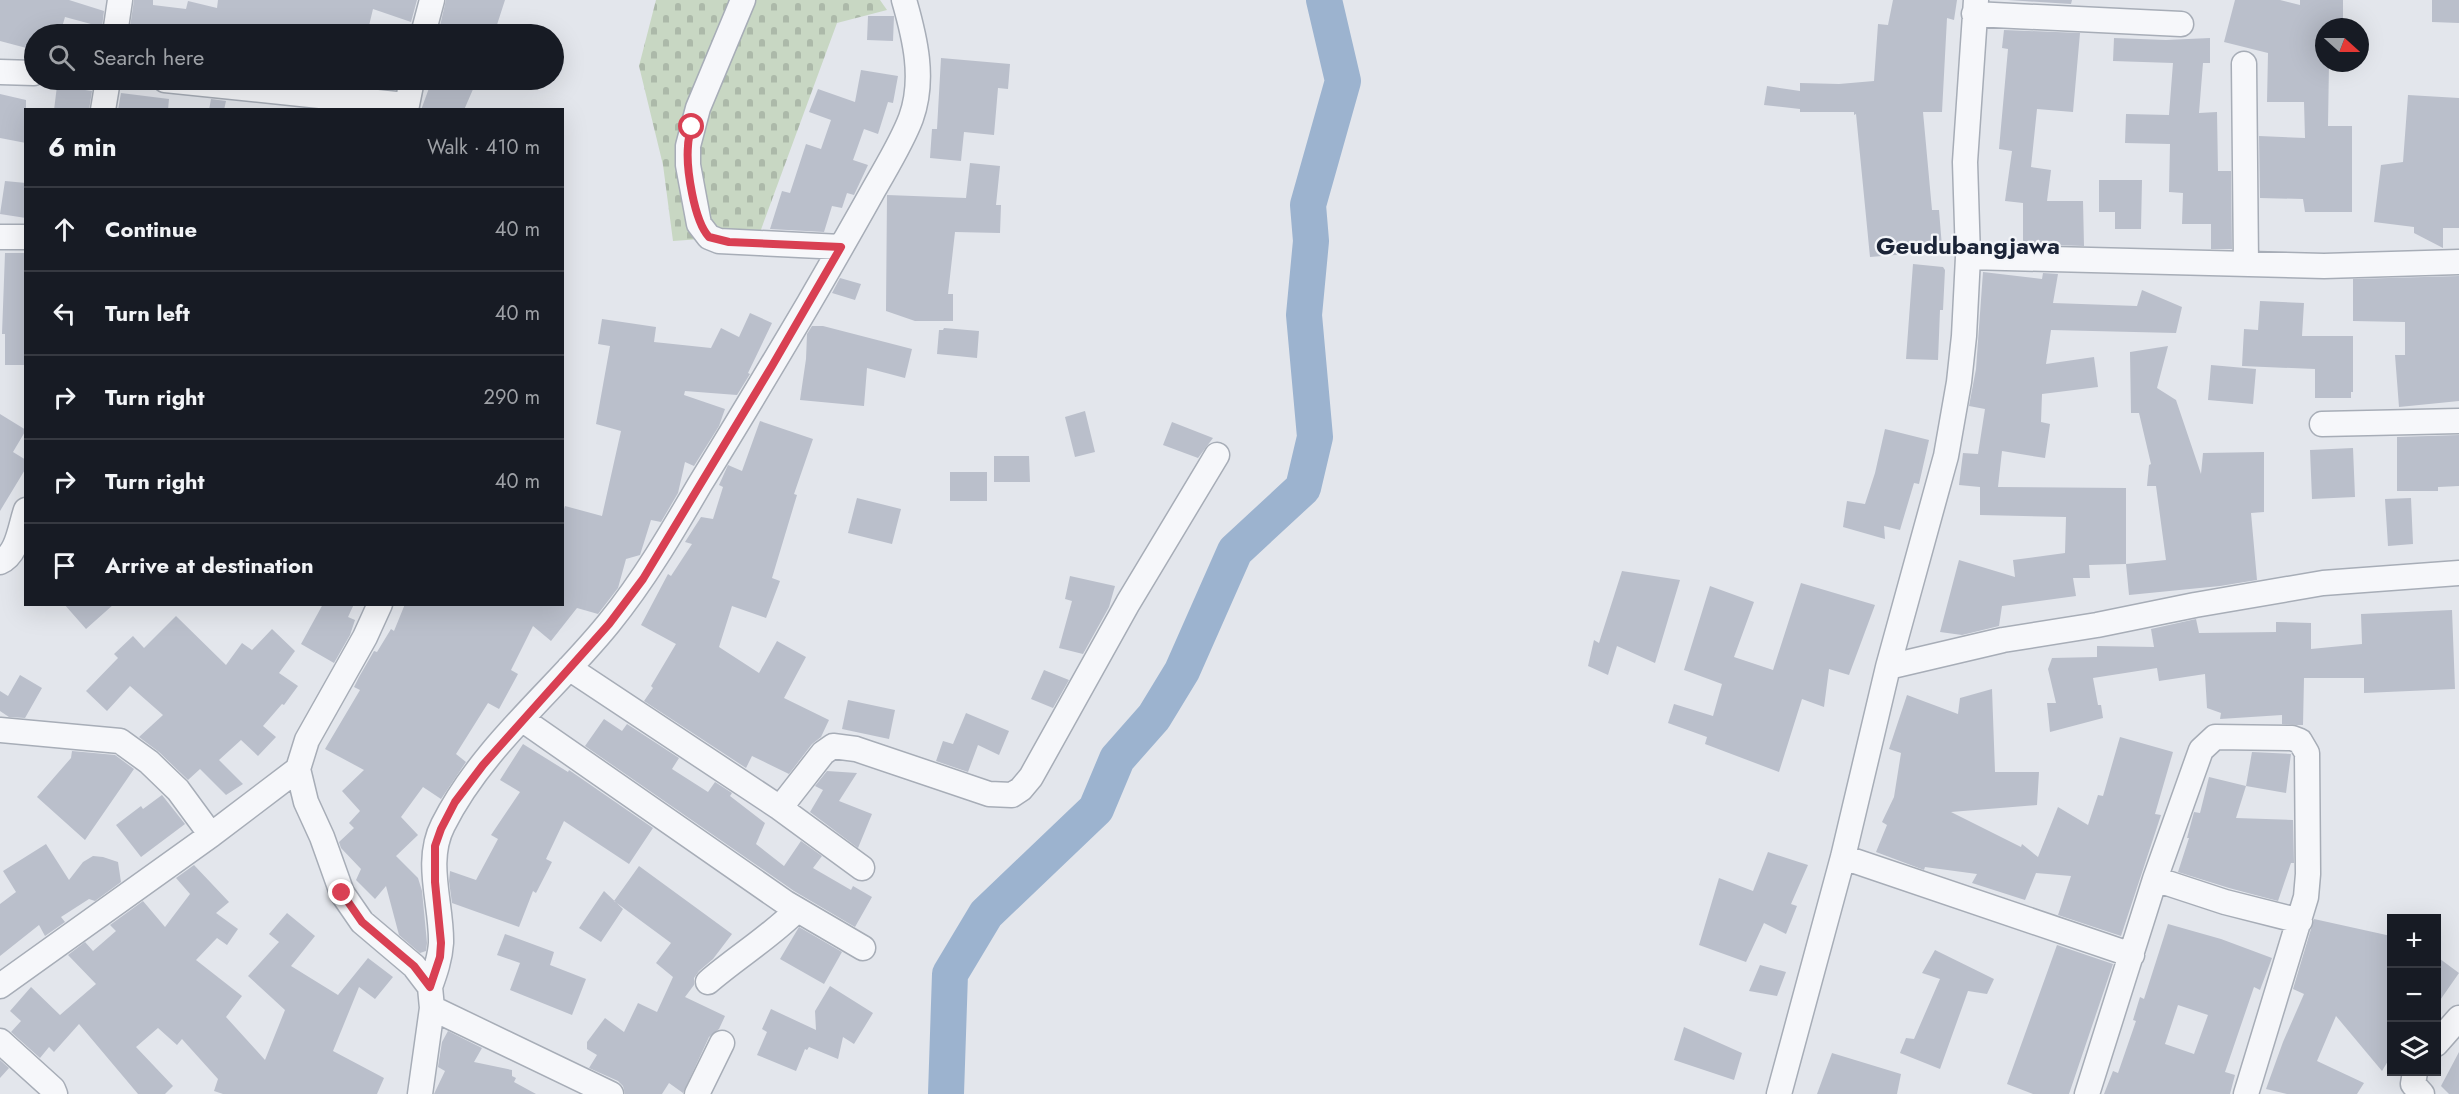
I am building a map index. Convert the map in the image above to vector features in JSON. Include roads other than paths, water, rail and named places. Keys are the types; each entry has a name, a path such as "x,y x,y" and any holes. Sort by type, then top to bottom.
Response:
{"street":[{"path":"116,24 120,0"},
{"path":"426,24 432,0"},
{"path":"743,0 698,108 688,146 688,165 699,224 709,237 719,241 841,247"},
{"path":"420,1094 431,998 440,957 441,943 434,863 435,846 441,829 455,802 483,765 609,624 643,579 772,366 892,156 911,116 918,78 916,40 904,0"},
{"path":"1779,1094 1843,857 1888,667 1946,456 1959,382 1964,336 1968,257 1965,162 1975,7 2181,24"},
{"path":"2244,64 2246,264"},
{"path":"0,72 24,73"},
{"path":"104,108 107,90"},
{"path":"254,90 406,107 410,90"},
{"path":"0,237 24,237"},
{"path":"1968,257 2324,266 2459,262"},
{"path":"2322,424 2459,421"},
{"path":"780,808 823,753 833,746 856,748 989,794 1012,795 1021,789 1031,777 1128,603 1217,455"},
{"path":"0,562 7,559 12,551 24,516"},
{"path":"1888,667 2003,640 2323,583 2459,573"},
{"path":"379,606 365,637 307,741 298,769 306,802 322,837 342,893 362,922 414,966 431,998 611,1094"},
{"path":"569,668 780,808 862,868"},
{"path":"523,720 798,910 863,948"},
{"path":"0,730 120,741 149,762 178,790 211,835"},
{"path":"2087,1094 2156,879 2201,750 2215,737 2292,738 2300,741 2307,753 2308,874 2306,897 2246,1094"},
{"path":"0,986 211,835 298,769"},
{"path":"1843,857 2132,955"},
{"path":"2156,879 2225,902 2300,921"},
{"path":"708,982 747,950 773,934 798,910"},
{"path":"2441,1038 2459,1018"},
{"path":"0,1041 53,1089 55,1094"},
{"path":"697,1094 722,1043"},
{"path":"2415,1076 2414,1084 2422,1094"}],"waterway":[{"path":"946,1094 950,974 986,914 1096,809 1117,759 1154,717 1182,671 1235,551 1303,488 1315,437 1304,315 1311,241 1308,205 1343,81 1324,0"}],"district":[{"name":"Geudubangjawa","path":"1968,245"}]}
